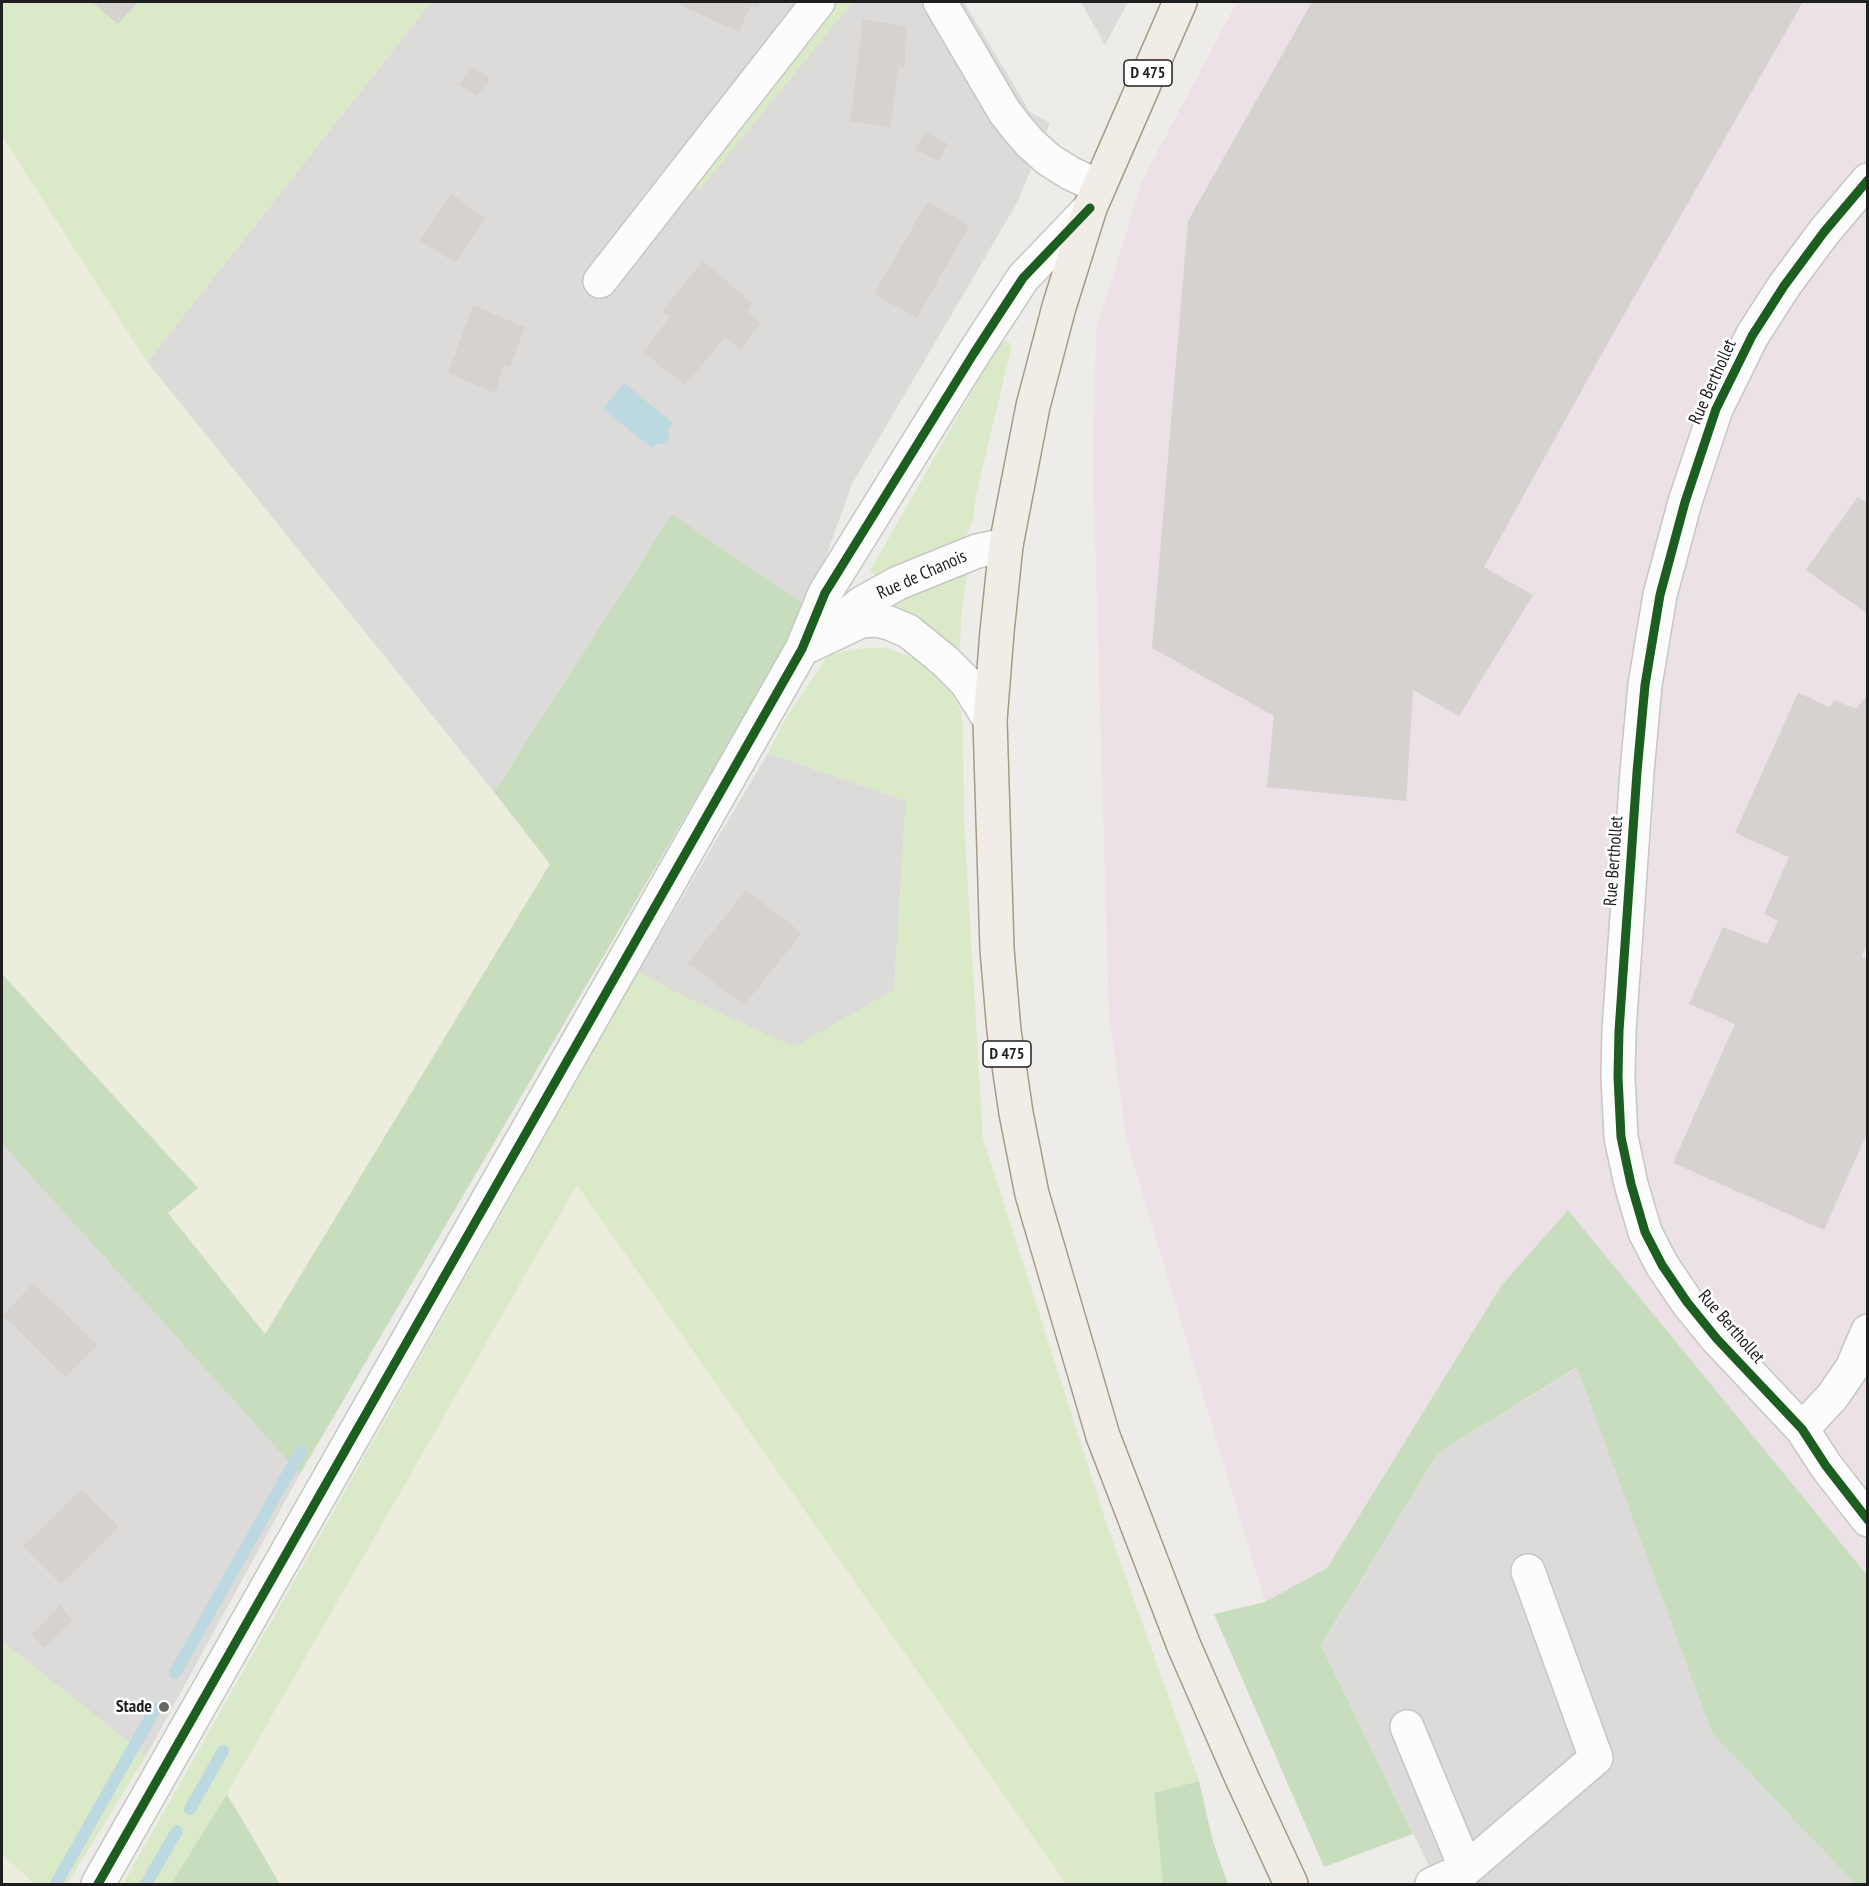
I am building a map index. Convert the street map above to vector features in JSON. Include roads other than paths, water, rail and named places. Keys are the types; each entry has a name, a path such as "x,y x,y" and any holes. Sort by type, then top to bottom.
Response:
{"main road":[{"name":"D 475","path":"1180,2 1094,197 1059,308 1033,406 1006,544 990,720 997,949 1002,1008 1017,1113 1032,1194 1103,1436 1184,1646 1240,1776 1291,1884"}],"street":[{"path":"600,280 818,2"},
{"path":"98,1884 802,649 825,593 1023,278 1094,197 1070,173 1049,160 1030,143 1017,128 1004,111 940,2"},
{"name":"Rue Berthollet","path":"1868,180 1824,232 1784,286 1752,336 1716,409 1685,502 1660,595 1645,685 1619,1031 1618,1077 1621,1137 1631,1184 1645,1232 1662,1265 1687,1302 1717,1339 1802,1429 1826,1466 1868,1520"},
{"name":"Rue de Chanois","path":"802,649 862,603 898,583 976,551 1006,544"},
{"name":"Rue de Chanois","path":"802,649 861,621 878,620 889,623 908,631 945,661 966,682 990,720"},
{"path":"1802,1429 1832,1397 1852,1368 1868,1331"},
{"path":"1432,1884 1466,1869 1596,1758 1528,1571"},
{"path":"1407,1727 1466,1869"}],"water":[{"path":"624,383 673,423 668,429 670,437 666,443 656,444 652,448 603,409"}],"waterway":[{"path":"175,1673 301,1451"},
{"path":"56,1884 155,1709"},
{"path":"190,1809 223,1751"},
{"path":"146,1884 177,1831"}],"place":[{"name":"Stade","path":"164,1707"}]}
